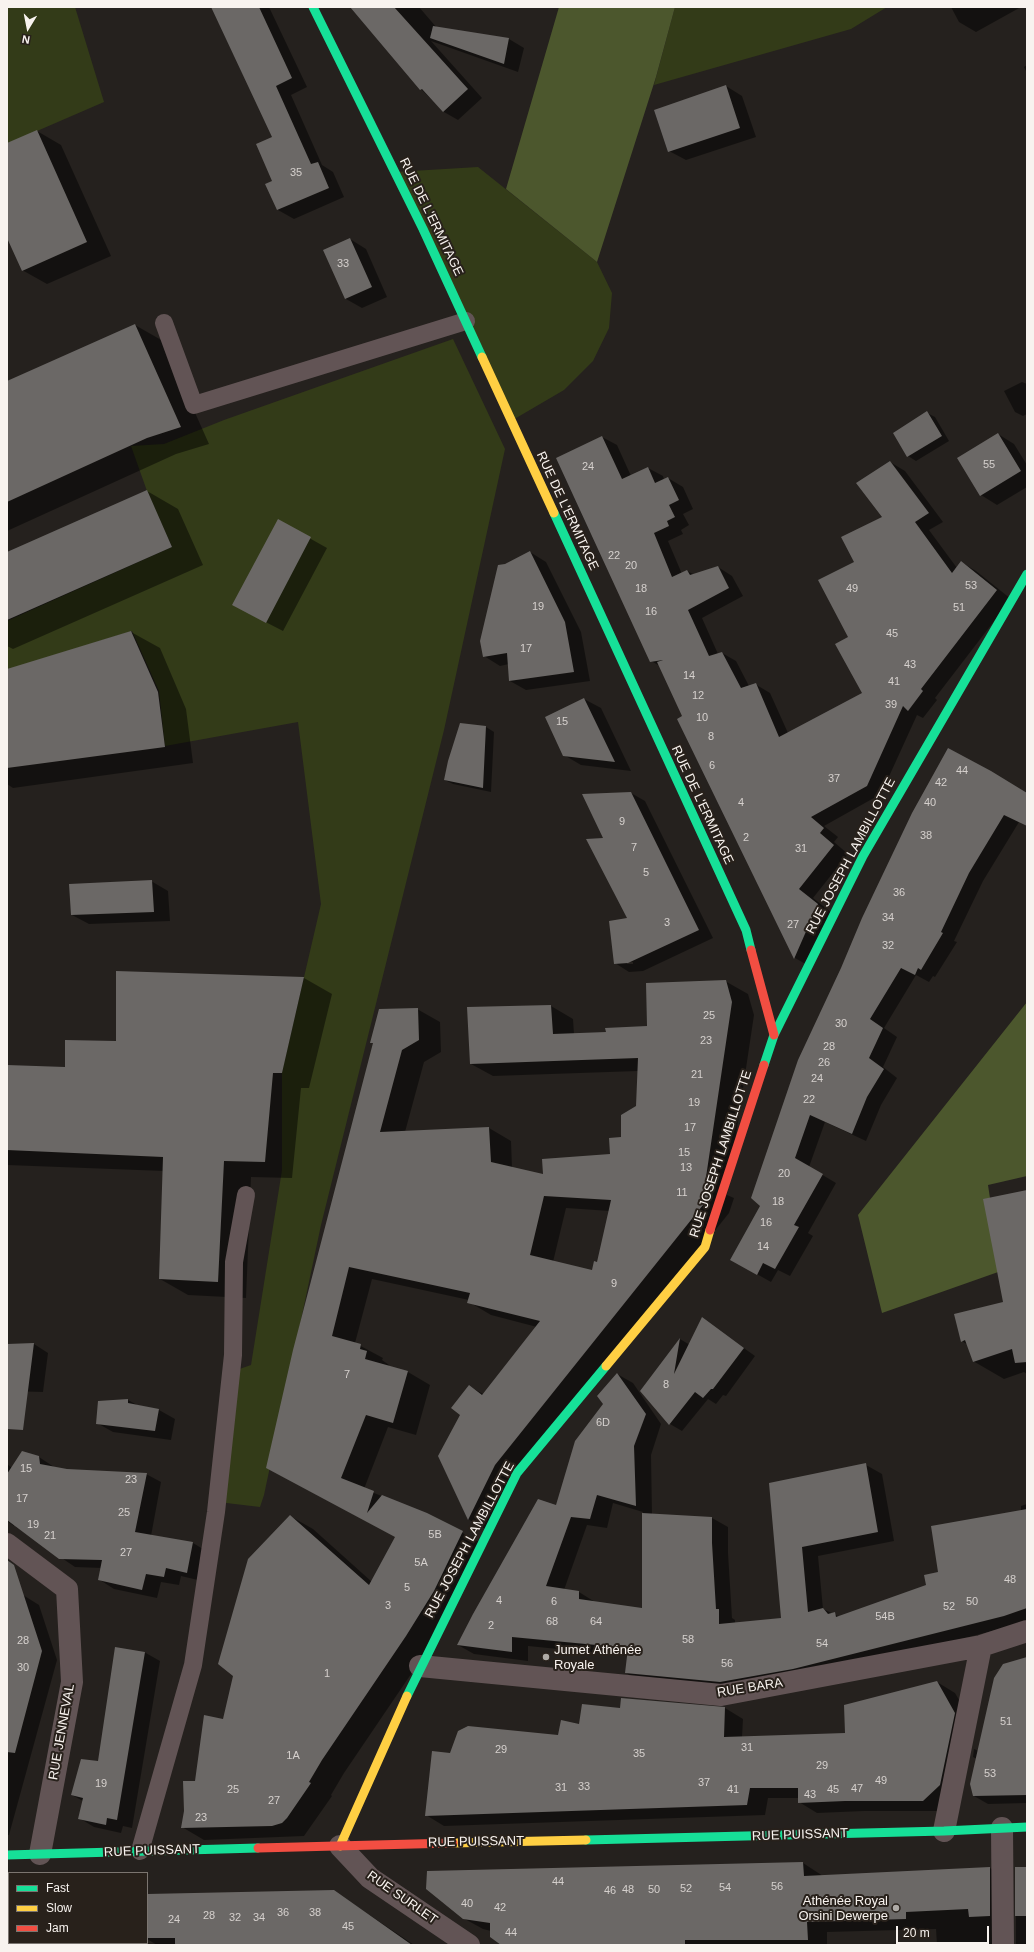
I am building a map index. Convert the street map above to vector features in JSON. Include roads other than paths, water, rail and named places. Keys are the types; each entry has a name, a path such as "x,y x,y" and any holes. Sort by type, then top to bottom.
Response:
{"street":[{"name":"RUE DE L'ERMITAGE","path":"313,7 423,229 746,930 774,1035"},
{"name":"RUE JOSEPH LAMBILLOTTE","path":"340,1846 420,1666 517,1473 705,1247 774,1035 863,856 1002,614 1027,574"},
{"name":"RUE JENNEVAL","path":"7,1544 67,1589 72,1682 40,1854"},
{"name":"RUE BARA","path":"420,1666 721,1695 981,1646 1027,1631"},
{"path":"944,1831 981,1646"},
{"path":"1002,1828 1003,1945"},
{"name":"RUE PUISSANT","path":"7,1855 1027,1828"},
{"name":"RUE SURLET","path":"340,1846 370,1878 469,1945"}],"lane":[{"path":"164,323 194,405 466,321"},
{"path":"140,1851 193,1665 216,1512 233,1355 234,1262 246,1196"}],"place":[{"name":"Jumet Athénée Royale","path":"546,1657"},
{"name":"Athénée Royal Orsini Dewerpe","path":"896,1908"}]}
